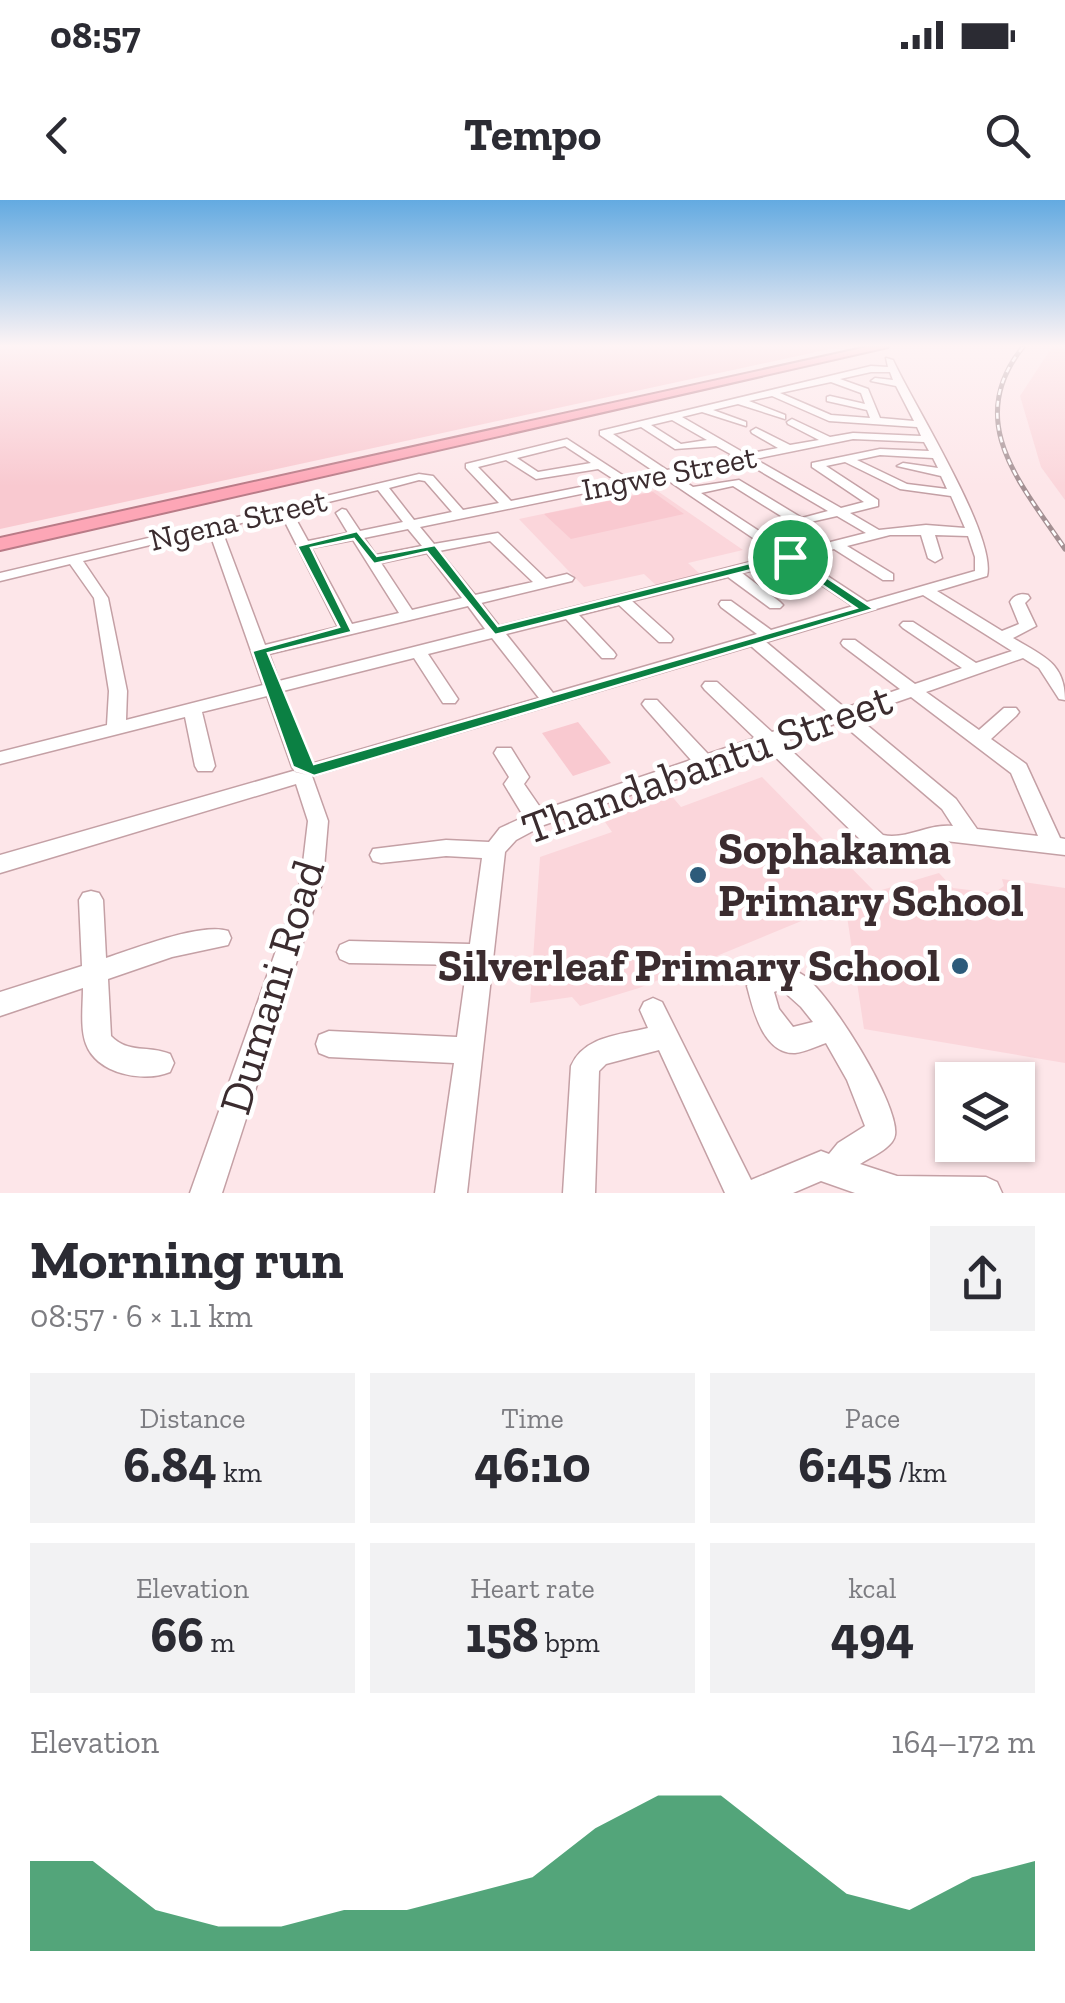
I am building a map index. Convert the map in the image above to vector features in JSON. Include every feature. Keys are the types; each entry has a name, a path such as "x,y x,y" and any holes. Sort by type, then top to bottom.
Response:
{"highway":[{"path":"0,533 638,393"},
{"path":"0,544 723,393"}],"street":[{"path":"782,393 604,433 867,609"},
{"path":"865,393 876,421"},
{"path":"0,864 982,573 985,564 955,493 903,393"},
{"path":"776,395 829,418 919,424"},
{"path":"830,399 871,408"},
{"path":"742,402 829,441"},
{"path":"705,410 742,424"},
{"path":"674,417 877,534"},
{"path":"642,424 679,447 719,442"},
{"path":"756,431 788,449"},
{"name":"Ingwe Street","path":"304,546 858,435 927,439"},
{"path":"508,505 468,467 567,442 625,482"},
{"path":"780,527 875,502 814,467 882,452 935,455"},
{"path":"506,455 536,476 601,464"},
{"path":"847,458 904,487 955,493"},
{"path":"903,466 945,473"},
{"name":"Ngena Street","path":"0,577 429,478 460,514"},
{"path":"692,491 737,480 800,522"},
{"path":"381,486 551,702"},
{"path":"342,513 408,616"},
{"path":"292,524 347,629"},
{"name":"Dumani Road","path":"206,1193 312,880 318,821 214,526"},
{"path":"0,758 877,534 926,529 972,532"},
{"path":"926,529 934,558"},
{"path":"374,560 496,533 511,559 543,584"},
{"path":"836,545 888,577"},
{"path":"75,559 80,572 98,586 101,598 118,691 116,730"},
{"path":"731,572 775,604"},
{"path":"259,651 567,578"},
{"path":"928,592 1026,652 1051,671 1065,695"},
{"path":"1002,637 1028,626 1017,602 1023,598"},
{"path":"622,600 665,639"},
{"path":"726,604 841,714 948,804 969,834"},
{"path":"569,613 608,655"},
{"path":"908,625 974,669"},
{"path":"850,643 1023,772 1059,846"},
{"path":"418,652 449,700"},
{"name":"Thandabantu Street","path":"451,1193 494,850 508,834 536,820 1026,652"},
{"path":"711,686 768,740 829,786 868,838 884,844 937,832 1059,846"},
{"path":"651,704 704,762"},
{"path":"193,710 205,766"},
{"path":"980,739 1010,712"},
{"path":"504,752 519,777 514,784 536,820"},
{"path":"381,854 446,848 494,850"},
{"path":"91,900 94,1020 104,1050 122,1062 160,1063"},
{"path":"0,1004 172,946 219,938"},
{"path":"350,952 480,955"},
{"path":"579,1193 585,1066 598,1053 660,1023 741,1193"},
{"path":"831,1029 863,1082 881,1127 878,1136 849,1154 848,1177"},
{"path":"329,1044 468,1051"},
{"path":"756,1193 848,1177 896,1192 986,1193"}],"shaded area":[{"path":"0,393 625,393 0,529"},
{"path":"1065,393 1065,500 1041,467 1020,396"},
{"path":"656,490 743,550 688,563 701,575 657,586 644,574 584,587 519,519"},
{"path":"653,492 684,514 571,539 544,514"},
{"path":"578,722 611,763 573,776 542,733"},
{"path":"762,777 875,892 939,873 953,888 994,893 1004,886 1002,879 1065,888 1065,1063 864,1029 845,903 639,988 580,1006 572,997 530,1003 540,857 612,832 596,809 663,786 681,807"}],"railway":[{"path":"1000,393 998,426 1005,451 1031,500 1065,549"}],"place":[{"name":"Sophakama Primary School","path":"698,875"},
{"name":"Silverleaf Primary School","path":"960,966"}],"route":[{"path":"357,535 374,560 430,548 495,631 790,557 867,609 314,770 302,767 259,651 347,629 304,546 357,535"}]}
